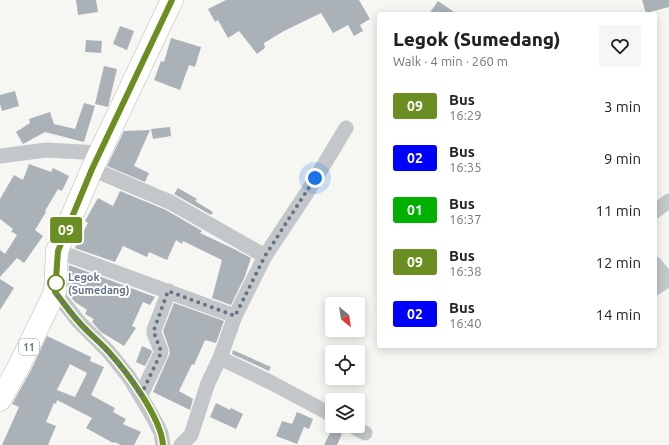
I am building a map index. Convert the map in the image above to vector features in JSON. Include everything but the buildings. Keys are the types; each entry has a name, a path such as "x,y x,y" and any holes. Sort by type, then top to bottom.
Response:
{"highway":[{"name":"11","path":"1,395 20,366 55,292 58,251 96,161 172,0"}],"street":[{"path":"181,445 191,435 208,383 220,358 235,316 265,256 308,191 346,128"},
{"path":"0,156 46,150 96,161 265,256"},
{"path":"657,210 669,201"},
{"path":"58,251 235,316"},
{"path":"657,266 669,280 657,287"},
{"path":"141,395 160,355 161,351 154,330 168,291"},
{"path":"55,292 79,322 129,376 161,433 163,445"},
{"path":"220,358 270,382 325,411"}],"bus line":[{"name":"09","path":"163,445 161,433 129,376 79,322 55,292 58,251 92,169 172,0"}],"place":[{"name":"Legok (Sumedang)","path":"56,283"}],"route":[{"path":"56,283 55,292 79,322 129,376 141,395 160,355 161,351 154,330 168,291 235,316 265,256 315,178"}]}
